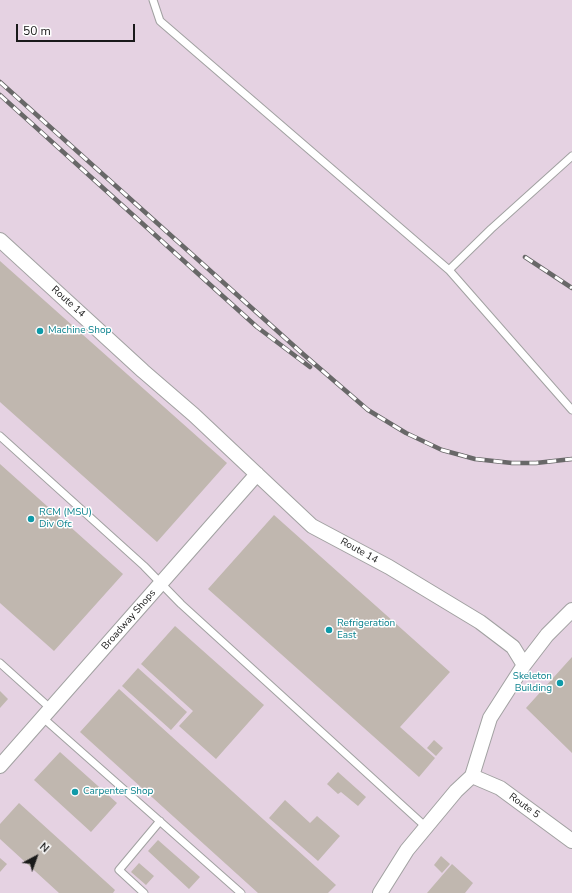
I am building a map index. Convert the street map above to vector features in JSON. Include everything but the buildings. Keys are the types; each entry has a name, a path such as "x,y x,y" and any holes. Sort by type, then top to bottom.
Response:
{"street":[{"name":"Route 14","path":"0,240 143,371 194,415 312,526 389,567 480,622 513,647 524,665"},
{"name":"Broadway Shops","path":"0,766 257,474"},
{"path":"380,893 407,850 456,791 472,776 490,718 524,665 547,635 572,610"},
{"name":"Route 5","path":"472,776 500,788 572,841"}],"lane":[{"path":"153,0 160,21 449,270 572,410"},
{"path":"449,270 491,229 572,156"},
{"path":"0,436 144,566 193,614 426,827"},
{"path":"0,663 46,713 160,821 241,893"},
{"path":"144,893 119,870 160,821"}],"shaded area":[{"path":"0,0 572,0 572,893 0,893"}],"railway":[{"path":"0,82 303,354 368,410 406,433 442,450 475,459 512,463 536,463 572,459"},
{"path":"0,95 257,327 310,367"},
{"path":"525,257 572,288"}],"place":[{"name":"Machine Shop","path":"40,331"},
{"name":"RCM (MSU) Div Ofc","path":"31,519"},
{"name":"Refrigeration East","path":"329,630"},
{"name":"Skeleton Building","path":"560,683"},
{"name":"Carpenter Shop","path":"75,792"}]}
